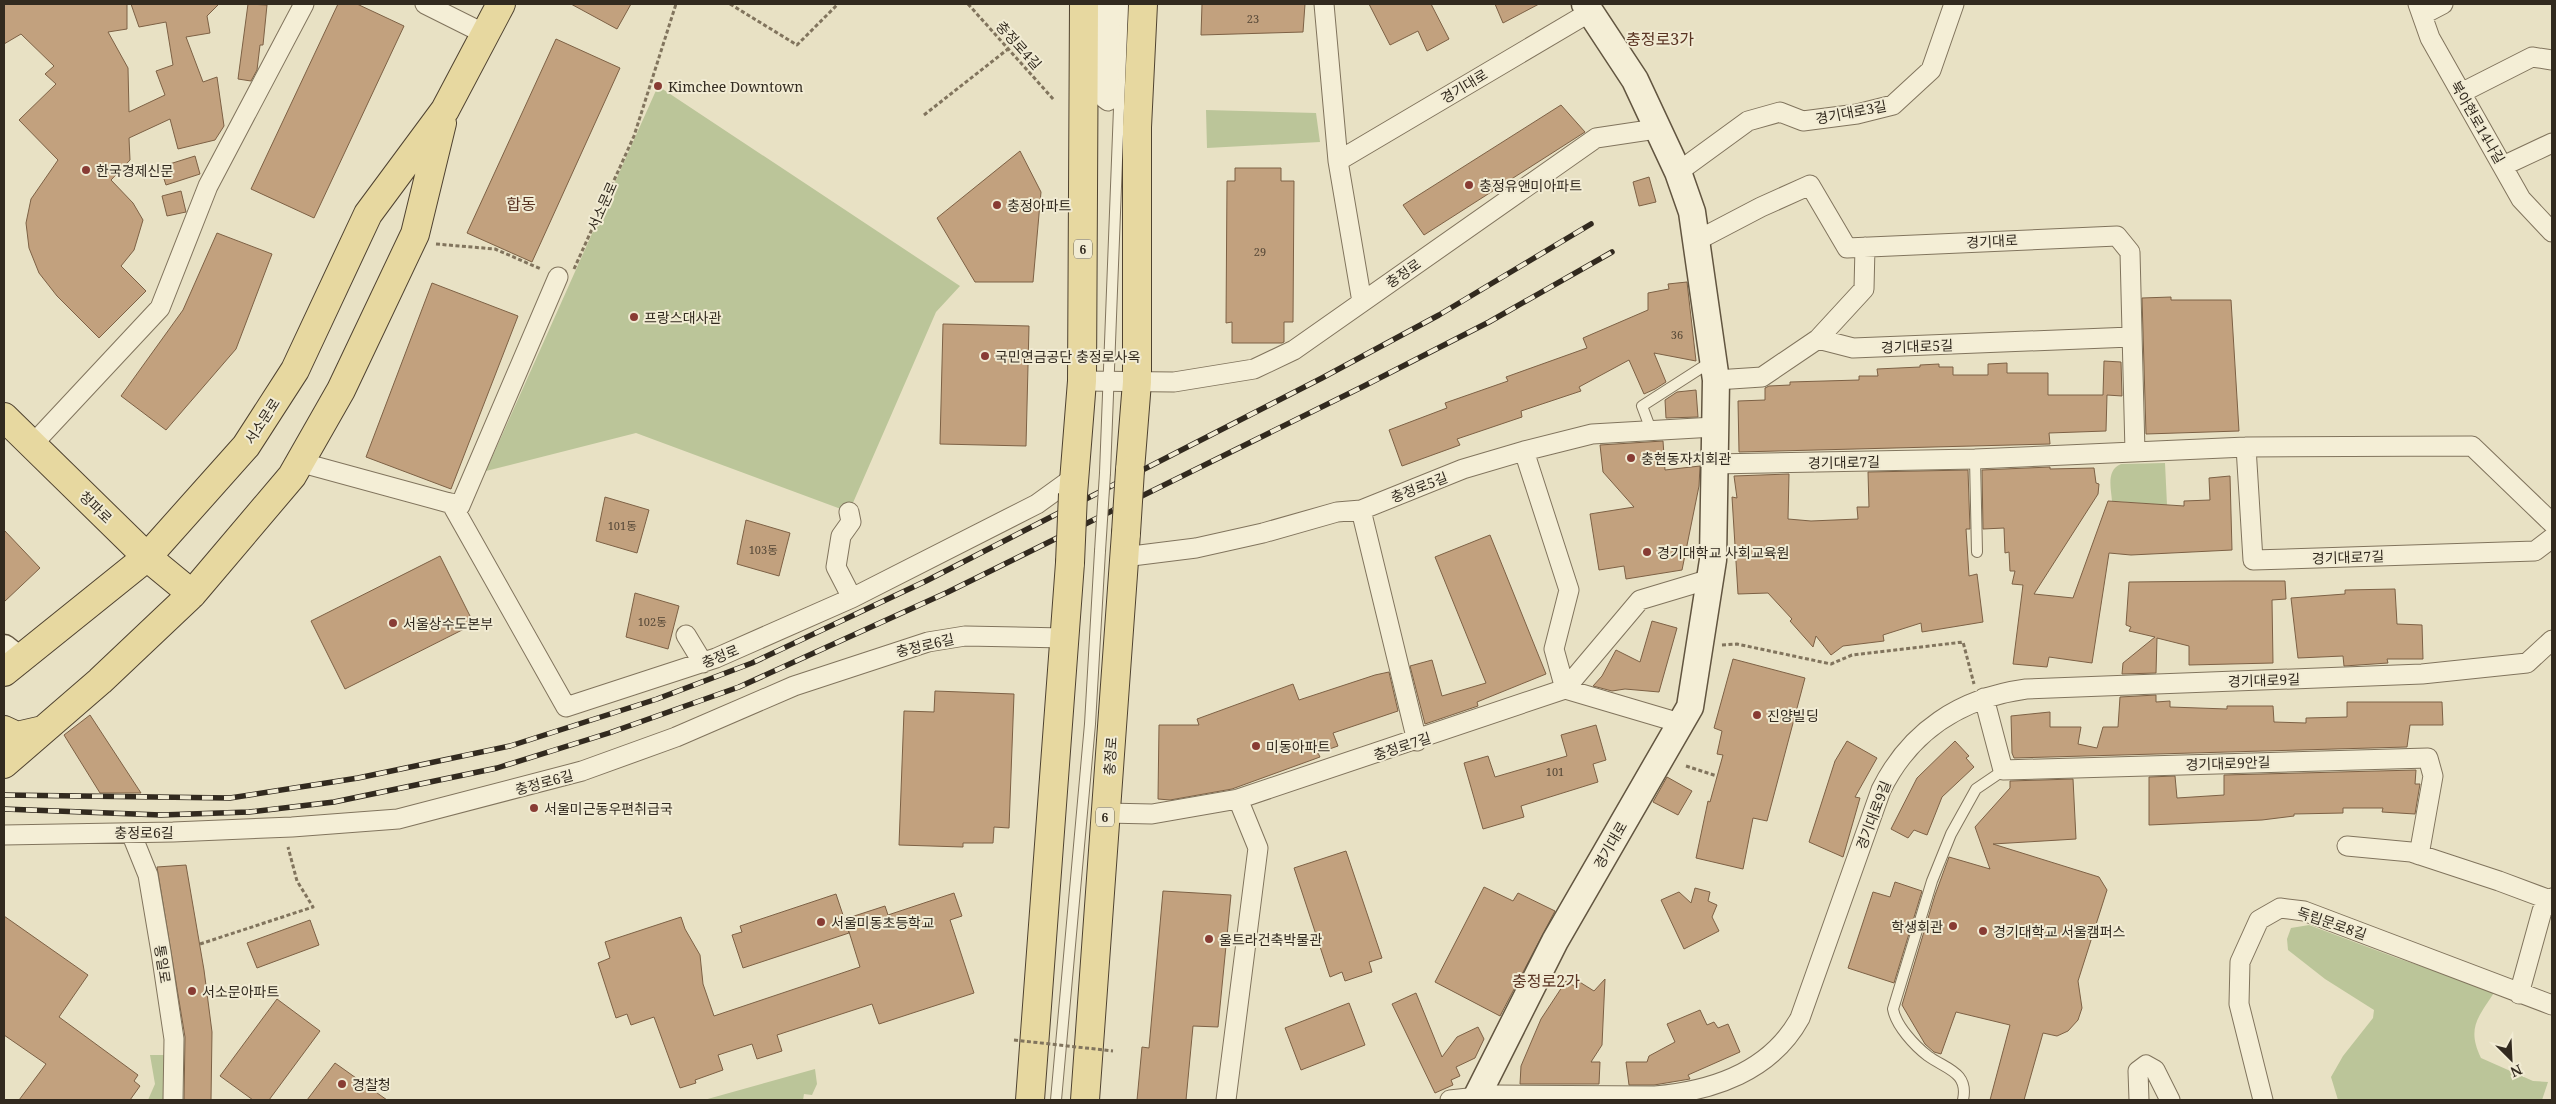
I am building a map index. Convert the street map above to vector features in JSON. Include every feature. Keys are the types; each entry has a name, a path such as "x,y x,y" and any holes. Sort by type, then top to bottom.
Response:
{"main road":[{"name":"서소문로","path":"9,660 148,557 246,446 295,370 368,214 446,110 501,4"},
{"name":"6","path":"1030,1100 1082,381 1084,4"},
{"name":"충정로","path":"1085,1100 1106,813 1117,547 1118,472 1137,382 1137,127 1143,4"},
{"name":"경기대로","path":"1476,1099 1555,941 1690,707 1713,560 1714,371 1692,212 1678,172 1656,129 1635,80 1587,8"},
{"name":"서소문로","path":"4,764 100,681 192,594 292,476 342,390 412,242 446,110"},
{"name":"청파로","path":"4,417 148,557 192,594"},
{"path":"4,730 17,736 43,730"}],"street":[{"path":"32,445 160,308 208,186 304,4"},
{"path":"425,4 485,34"},
{"path":"1099,4 1099,51 1104,98 1108,101 1111,4"},
{"path":"1324,4 1338,161 1362,302"},
{"name":"경기대로3길","path":"1678,172 1748,121 1780,112 1803,121 1857,114 1892,105 1931,70 1954,4"},
{"path":"2420,9 2443,4"},
{"name":"경기대로","path":"1338,161 1587,8"},
{"name":"북아현로14나길","path":"2420,9 2430,38 2521,199 2552,232"},
{"path":"2461,93 2532,57 2552,60"},
{"name":"충정로","path":"1082,381 1174,382 1254,368 1294,350 1596,138 1656,129"},
{"path":"2503,166 2552,143"},
{"name":"경기대로","path":"1696,241 1761,207 1810,185 1847,248 2117,236 2130,252 2135,452"},
{"path":"1714,371 1762,377 1818,339 1864,289 1866,247"},
{"path":"299,462 460,506 558,277"},
{"name":"경기대로5길","path":"1818,339 1853,348 2131,337"},
{"name":"충정로5길","path":"1117,547 1196,548 1263,533 1337,512 1361,510 1464,469 1524,451 1592,434 1714,427"},
{"name":"경기대로7길","path":"1713,464 1975,459 2246,447 2472,446 2552,523"},
{"name":"경기대로7길","path":"2246,447 2253,560 2536,551 2552,538"},
{"path":"1524,451 1570,590 1554,649 1565,690"},
{"name":"충정로","path":"451,503 566,708 703,662 852,598 1073,486"},
{"path":"1361,510 1417,741"},
{"path":"849,512 852,522 841,536 836,567 852,598"},
{"path":"1565,690 1640,600 1710,580"},
{"path":"686,635 703,662"},
{"name":"충정로6길","path":"4,835 286,828 398,818 582,771 676,737 794,686 928,642 965,636 1064,638"},
{"name":"경기대로9길","path":"1450,1100 1476,1099 1496,1095 1655,1098 1721,1084 1767,1058 1791,1035 1800,1018 1881,790 1890,771 1906,749 1935,722 1959,708 2004,692 2026,689 2422,674 2527,663 2552,640"},
{"path":"1565,690 1680,723"},
{"name":"충정로7길","path":"1106,813 1152,814 1238,799 1417,741 1565,690"},
{"path":"1984,698 2004,770"},
{"name":"경기대로9안길","path":"2004,770 2428,758 2433,776 2419,855"},
{"path":"1226,1100 1258,848 1238,799"},
{"name":"통일로","path":"130,833 148,875 161,952 174,1039 173,1100"},
{"path":"2347,846 2419,855 2551,899 2542,911 2518,994"},
{"name":"독립문로8길","path":"2262,1100 2238,1004 2240,962 2259,920 2280,908 2304,910 2518,994 2552,1005"},
{"path":"2139,1100 2138,1070 2146,1065 2155,1070 2170,1100"}],"lane":[{"path":"1118,472 1109,381 1123,4"},
{"path":"1651,430 1642,406 1714,371"},
{"path":"1975,459 1977,552"},
{"path":"1056,1100 1089,733 1117,547"},
{"path":"1963,1100 1964,1085 1959,1074 1928,1056 1899,1025 1893,1009 1932,881 1951,834 1976,790 2004,770"}],"path":[{"name":"서소문로","path":"558,277 569,281 634,136 676,4"},
{"path":"730,4 797,45 838,4"},
{"name":"충정로4길","path":"968,4 1054,100"},
{"path":"924,114 1008,49"},
{"path":"412,242 495,249 558,277"},
{"path":"1699,646 1737,644 1831,664 1852,655 1963,642 1974,684 1984,698"},
{"path":"1686,766 1717,776"},
{"path":"200,944 313,907 297,881 286,828"},
{"path":"1014,1040 1113,1051"}],"green space":[{"path":"658,86 960,286 936,312 849,512 636,433 486,471"},
{"path":"1206,110 1316,113 1320,142 1207,148"},
{"path":"2165,463 2167,505 2112,501 2110,480 2116,467 2121,464"},
{"path":"2309,925 2397,958 2495,991 2476,1023 2475,1038 2481,1058 2533,1081 2548,1082 2542,1100 2338,1100 2331,1077 2343,1056 2373,1018 2374,1010 2325,979 2288,950 2287,939 2291,928"},
{"path":"150,1055 165,1055 166,1100 148,1100 155,1084"},
{"path":"815,1069 817,1084 812,1095 804,1094 803,1100 704,1100"}],"building":[{"name":"한국경제신문","path":"4,4 127,4 127,29 108,32 128,68 129,112 165,95 156,71 173,65 166,22 139,27 131,4 219,4 207,16 210,33 186,37 203,82 217,77 224,126 215,140 178,149 170,119 129,138 130,160 111,180 133,203 143,220 134,250 121,266 146,291 99,338 57,296 39,273 29,248 26,223 31,199 58,160 19,120 56,84 45,74 54,66 21,34 4,44"},
{"path":"248,4 267,5 263,45 260,45 257,70 251,81 238,79"},
{"path":"338,4 357,4 404,26 314,218 251,189"},
{"path":"571,4 631,4 617,29"},
{"path":"1202,4 1305,4 1303,32 1201,35"},
{"path":"1369,4 1431,4 1449,39 1427,51 1418,31 1390,45"},
{"path":"1495,4 1539,4 1503,23"},
{"path":"556,39 620,68 532,262 467,233"},
{"name":"충정유앤미아파트","path":"1561,105 1585,132 1424,235 1403,205"},
{"name":"충정아파트","path":"1020,151 1041,192 1033,282 975,282 937,218"},
{"path":"195,156 200,174 166,185 160,167"},
{"path":"1235,168 1281,168 1281,181 1294,181 1293,322 1284,322 1284,342 1282,343 1232,343 1232,322 1226,323 1227,181 1235,181"},
{"path":"1649,177 1656,202 1639,206 1633,182"},
{"path":"181,191 186,212 167,216 162,196"},
{"path":"217,233 272,254 236,349 166,430 121,396 183,310"},
{"path":"1687,282 1696,361 1654,353 1666,382 1644,394 1629,360 1579,387 1581,391 1521,411 1522,417 1457,439 1460,445 1402,466 1389,430 1447,408 1445,403 1508,381 1506,377 1587,348 1583,338 1648,310 1648,293 1669,289 1668,284"},
{"path":"432,283 518,316 451,489 366,457"},
{"path":"2171,297 2171,300 2231,300 2239,431 2146,434 2142,298"},
{"name":"국민연금공단 충정로사옥","path":"943,324 1029,326 1026,446 940,444"},
{"path":"2104,361 2121,362 2122,396 2107,395 2106,431 2049,433 2050,444 1739,452 1738,401 1765,400 1765,388 1769,386 1790,385 1790,382 1859,380 1859,376 1878,376 1877,369 1939,364 1939,367 1953,367 1953,375 1988,375 1988,364 2007,363 2007,373 2048,373 2048,395 2103,395"},
{"path":"1696,390 1698,417 1666,418 1665,400 1677,392"},
{"path":"1663,441 1665,470 1700,466 1699,486 1682,570 1626,579 1624,566 1599,570 1590,514 1634,507 1603,472 1600,445"},
{"path":"2050,467 2050,469 2094,468 2096,483 2099,484 2098,494 2034,594 2073,598 2108,501 2184,506 2184,501 2210,500 2209,478 2230,476 2232,550 2131,555 2109,553 2092,663 2049,657 2047,667 2013,664 2023,585 2012,584 2015,571 2010,571 2009,552 2005,553 2004,528 1983,529 1982,470"},
{"path":"1968,470 1970,529 1966,529 1969,576 1977,574 1983,622 1922,632 1921,623 1883,635 1884,641 1843,646 1831,655 1816,636 1813,647 1790,621 1792,619 1768,593 1738,594 1732,497 1737,498 1734,476 1789,474 1788,519 1811,521 1858,519 1857,507 1869,507 1868,472"},
{"path":"605,497 649,510 637,553 596,541"},
{"path":"746,520 790,533 779,576 737,564"},
{"path":"4,530 40,568 4,602"},
{"path":"1490,535 1546,674 1477,702 1478,706 1425,724 1410,666 1432,660 1442,696 1486,683 1435,557"},
{"name":"서울상수도본부","path":"440,556 474,624 345,689 311,621"},
{"path":"2285,581 2286,599 2272,600 2273,663 2189,665 2189,646 2157,638 2156,673 2122,674 2123,663 2155,637 2129,631 2131,627 2126,625 2129,582"},
{"path":"2395,589 2397,624 2422,625 2423,659 2387,659 2388,663 2344,666 2343,656 2298,658 2291,598 2345,594 2345,590"},
{"path":"635,593 679,606 668,649 626,637"},
{"path":"1652,621 1677,628 1659,692 1625,689 1612,691 1593,686 1602,676 1616,650 1640,662"},
{"name":"진양빌딩","path":"1733,659 1805,678 1767,821 1753,818 1743,869 1696,858 1708,801 1710,802 1723,755 1717,754 1722,731 1714,728"},
{"path":"1389,672 1398,711 1333,733 1338,746 1318,753 1320,757 1232,789 1170,800 1158,799 1159,725 1199,725 1197,719 1293,684 1299,700"},
{"path":"935,691 1014,694 1009,828 994,827 993,843 963,843 963,847 899,845 904,711 934,712"},
{"path":"2156,695 2156,702 2170,701 2170,707 2227,709 2227,706 2273,706 2274,722 2306,723 2306,718 2347,717 2347,702 2442,702 2443,725 2410,725 2407,747 2014,758 2012,753 2011,716 2050,712 2050,727 2081,727 2078,744 2097,748 2103,727 2118,727 2120,697"},
{"path":"90,715 141,793 100,793 64,735"},
{"path":"1596,725 1606,760 1593,764 1598,782 1521,806 1524,817 1483,829 1464,763 1488,756 1495,777 1567,756 1561,735"},
{"path":"1847,741 1877,758 1855,797 1860,798 1843,857 1809,842 1835,761"},
{"path":"1955,741 1969,756 1966,758 1974,767 1942,797 1927,835 1914,830 1908,838 1891,829 1917,778"},
{"path":"2416,770 2415,784 2420,784 2415,814 2382,812 2383,808 2343,808 2343,813 2294,814 2294,816 2262,820 2149,825 2149,777 2175,776 2177,798 2224,795 2224,775"},
{"path":"1667,777 1692,791 1678,815 1653,802"},
{"path":"2073,779 2076,839 1993,844 2099,877 2107,890 2078,981 2082,1008 2078,1020 2068,1031 2057,1036 2043,1033 2024,1100 1990,1100 2010,1025 1956,1012 1941,1054 1934,1052 1925,1044 1902,1005 1935,895 1949,857 1990,869 1975,827 2010,788 2010,781"},
{"path":"1346,851 1382,958 1369,962 1372,972 1345,981 1342,972 1330,977 1294,868"},
{"name":"서소문아파트","path":"186,865 204,970 212,1032 211,1100 184,1100 185,1037 157,867"},
{"path":"1895,882 1922,891 1894,983 1848,968 1873,892 1890,897"},
{"path":"1484,887 1513,901 1518,893 1555,911 1500,1016 1435,982"},
{"path":"1695,888 1710,892 1708,901 1717,905 1712,917 1719,931 1684,949 1661,900 1679,892 1691,903"},
{"path":"1163,891 1231,895 1218,1027 1193,1026 1186,1100 1137,1100 1142,1047 1149,1048"},
{"path":"954,893 962,916 950,920 974,993 879,1024 872,1004 777,1035 782,1051 757,1059 752,1044 718,1055 723,1070 695,1080 696,1083 680,1088 654,1017 631,1025 627,1014 616,1018 598,963 610,958 605,942 681,917 685,929 700,955 703,984 714,1016 860,967 845,919 885,906 888,915"},
{"path":"836,894 849,933 743,968 732,935 742,932 740,926"},
{"path":"4,916 88,975 59,1017 138,1075 134,1081 140,1086 130,1100 19,1100 46,1064 4,1035"},
{"path":"310,920 319,945 257,968 247,943"},
{"path":"1605,979 1602,1045 1591,1062 1600,1062 1599,1084 1520,1084 1521,1066 1541,1019 1566,981 1574,986 1578,981 1594,991"},
{"path":"1416,993 1442,1057 1457,1037 1478,1027 1484,1039 1475,1058 1456,1067 1460,1076 1451,1080 1453,1085 1435,1093 1392,1004"},
{"path":"277,999 320,1031 269,1100 253,1100 220,1076"},
{"path":"1349,1003 1365,1045 1301,1070 1285,1028"},
{"path":"1700,1010 1707,1025 1714,1022 1718,1028 1728,1024 1740,1052 1688,1075 1690,1079 1654,1085 1629,1085 1626,1062 1647,1062 1649,1056 1675,1042 1667,1024"},
{"name":"경찰청","path":"335,1063 387,1100 307,1100"}],"railway":[{"path":"4,795 230,798 358,778 510,746 657,699 752,663 926,581 1322,378 1439,315 1591,224"},
{"path":"4,809 161,815 249,812 334,802 497,768 609,733 739,687 948,592 1489,322 1612,252"}],"place":[{"name":"Kimchee Downtown","path":"658,86"},
{"name":"한국경제신문","path":"86,170"},
{"name":"충정유앤미아파트","path":"1469,185"},
{"name":"충정아파트","path":"997,205"},
{"name":"프랑스대사관","path":"634,317"},
{"name":"국민연금공단 충정로사옥","path":"985,356"},
{"name":"충현동자치회관","path":"1631,458"},
{"name":"경기대학교 사회교육원","path":"1647,552"},
{"name":"서울상수도본부","path":"393,623"},
{"name":"진양빌딩","path":"1757,715"},
{"name":"미동아파트","path":"1256,746"},
{"name":"서울미근동우편취급국","path":"534,808"},
{"name":"서울미동초등학교","path":"821,922"},
{"name":"학생회관","path":"1953,926"},
{"name":"경기대학교 서울캠퍼스","path":"1983,931"},
{"name":"울트라건축박물관","path":"1209,939"},
{"name":"서소문아파트","path":"192,991"},
{"name":"경찰청","path":"342,1084"}],"district":[{"name":"충정로3가","path":"1660,39"},
{"name":"합동","path":"521,204"},
{"name":"충정로2가","path":"1546,981"}]}
